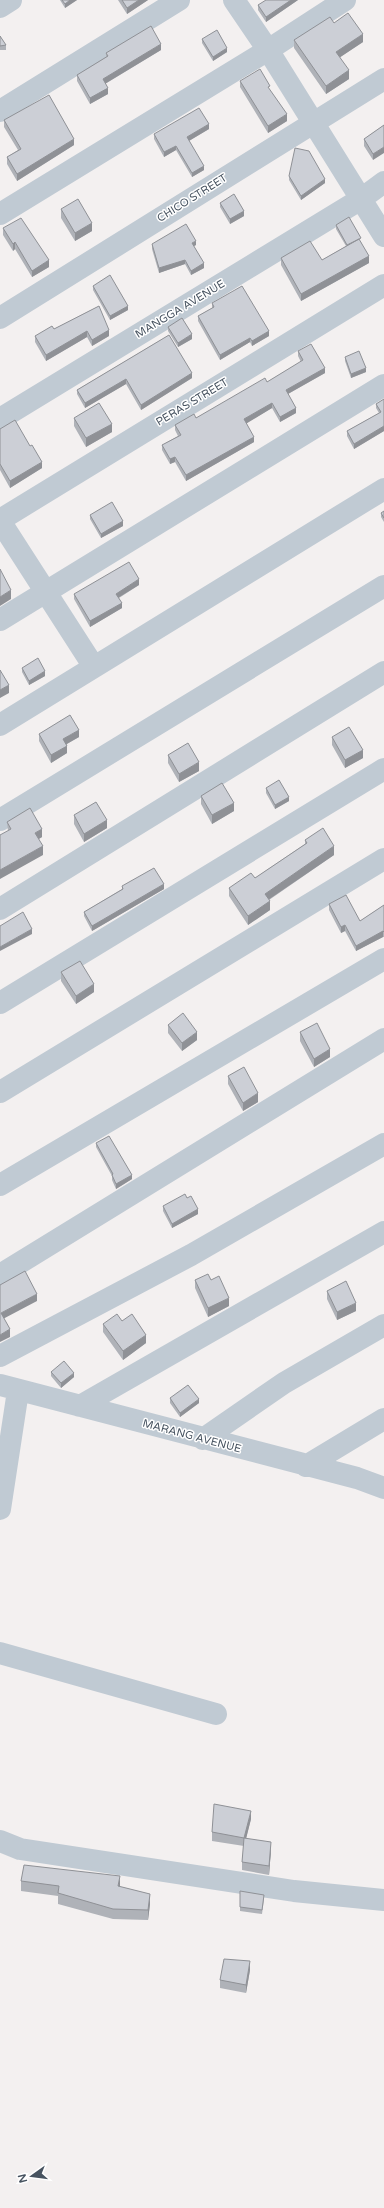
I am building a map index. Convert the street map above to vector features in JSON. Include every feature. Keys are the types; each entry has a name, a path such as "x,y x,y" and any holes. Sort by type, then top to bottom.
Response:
{"street":[{"path":"0,7 11,0"},
{"path":"0,111 179,0"},
{"path":"234,0 268,50 384,236"},
{"path":"0,214 268,50 344,0"},
{"name":"CHICO STREET","path":"0,318 384,78"},
{"name":"MANGGA AVENUE","path":"0,418 361,199 384,182"},
{"name":"PERAS STREET","path":"0,521 384,285"},
{"path":"0,620 384,385"},
{"path":"0,725 384,488"},
{"path":"0,521 94,667"},
{"path":"0,820 384,586"},
{"path":"0,909 384,672"},
{"path":"0,1003 384,769"},
{"path":"0,1092 384,859"},
{"path":"0,1185 384,959"},
{"path":"0,1276 384,1039"},
{"path":"0,1356 191,1255 384,1144"},
{"path":"80,1406 384,1232"},
{"path":"203,1439 284,1383 384,1325"},
{"path":"0,1510 9,1388"},
{"name":"MARANG AVENUE","path":"9,1388 356,1478 384,1488"},
{"path":"306,1466 384,1419"},
{"path":"0,1652 216,1714"},
{"path":"0,1841 20,1849 294,1891 384,1900"}],"building":[{"path":"62,0 70,0 65,4"},
{"path":"122,0 139,0 127,8"},
{"path":"266,0 291,0 266,17 258,5"},
{"path":"348,13 363,34 336,52 349,70 326,86 294,40 330,17 334,23"},
{"path":"151,26 161,44 103,79 108,88 90,98 77,75 108,56 106,53"},
{"path":"217,30 227,48 213,57 202,39"},
{"path":"0,36 6,45 0,46"},
{"path":"260,69 270,86 268,87 287,114 268,126 240,81"},
{"path":"49,95 74,139 17,174 7,157 21,149 4,120"},
{"path":"199,108 209,124 187,137 204,166 192,173 176,146 164,152 154,134"},
{"path":"384,125 384,147 373,154 364,139"},
{"path":"295,148 309,151 325,179 301,196 289,176"},
{"path":"234,194 244,211 230,219 220,203"},
{"path":"78,199 92,223 75,233 61,209"},
{"path":"349,217 361,238 347,245 336,225"},
{"path":"21,218 49,260 32,271 15,242 13,244 3,228"},
{"path":"186,224 196,241 192,243 204,263 191,271 185,260 159,268 152,244"},
{"path":"359,239 369,256 301,294 281,258 310,241 322,260"},
{"path":"110,275 128,306 110,316 93,286"},
{"path":"242,286 269,331 252,341 250,338 220,355 198,316 214,307 212,303"},
{"path":"99,306 109,330 92,340 87,331 46,355 35,336 52,326 54,329"},
{"path":"182,318 192,334 178,343 168,327"},
{"path":"169,335 192,373 141,405 126,379 85,403 77,390"},
{"path":"311,344 325,368 286,390 296,408 280,417 272,403 244,419 254,437 186,475 175,457 170,459 162,445 181,435 175,425 194,414 196,418 265,378 267,382 303,360 298,351"},
{"path":"359,351 366,368 351,374 345,357"},
{"path":"384,399 384,426 354,444 347,431 381,412 376,404"},
{"path":"99,403 112,424 86,438 74,418"},
{"path":"15,420 30,446 32,445 42,462 10,481 0,464 0,429"},
{"path":"112,502 123,521 101,534 90,515"},
{"path":"384,511 384,518 381,513"},
{"path":"129,562 139,579 116,594 122,603 90,621 74,594"},
{"path":"0,569 11,590 0,597"},
{"path":"38,658 45,671 29,681 22,668"},
{"path":"0,670 9,685 0,690"},
{"path":"70,715 79,730 63,739 67,746 51,755 39,734"},
{"path":"349,727 363,750 345,760 332,737"},
{"path":"188,743 199,762 179,774 168,755"},
{"path":"279,780 289,797 275,805 266,788"},
{"path":"222,783 234,803 212,815 201,796"},
{"path":"96,802 107,820 84,834 74,815"},
{"path":"30,808 42,829 35,833 43,846 0,870 0,835 11,829 7,822"},
{"path":"323,828 334,846 265,894 270,901 248,916 229,888 251,873 255,878 307,843 305,840"},
{"path":"154,868 164,884 92,926 84,912 123,889 122,886"},
{"path":"346,895 360,921 384,905 384,932 383,931 356,946 345,925 341,927 329,904"},
{"path":"23,912 32,929 0,947 0,926"},
{"path":"80,961 94,984 76,996 61,972"},
{"path":"183,1013 197,1032 182,1043 168,1025"},
{"path":"317,1023 330,1049 314,1059 300,1032"},
{"path":"244,1067 258,1093 243,1103 228,1076"},
{"path":"109,1136 132,1175 116,1184 112,1175 113,1174 96,1143"},
{"path":"185,1194 187,1198 191,1196 198,1209 172,1224 163,1206"},
{"path":"25,1271 37,1294 1,1313 10,1329 0,1335 0,1285"},
{"path":"208,1274 211,1280 219,1276 229,1298 208,1308 195,1280"},
{"path":"346,1281 356,1303 337,1312 327,1291"},
{"path":"117,1314 122,1321 132,1314 146,1335 123,1351 103,1324"},
{"path":"64,1361 74,1373 61,1383 51,1372"},
{"path":"188,1385 199,1399 180,1413 170,1398"},
{"path":"214,1804 251,1811 244,1838 212,1832"},
{"path":"244,1838 271,1842 269,1866 242,1862"},
{"path":"24,1865 120,1876 118,1886 150,1894 148,1910 113,1909 58,1893 59,1886 21,1881"},
{"path":"240,1891 264,1895 262,1910 240,1907"},
{"path":"224,1959 250,1961 246,1985 220,1980"}]}
